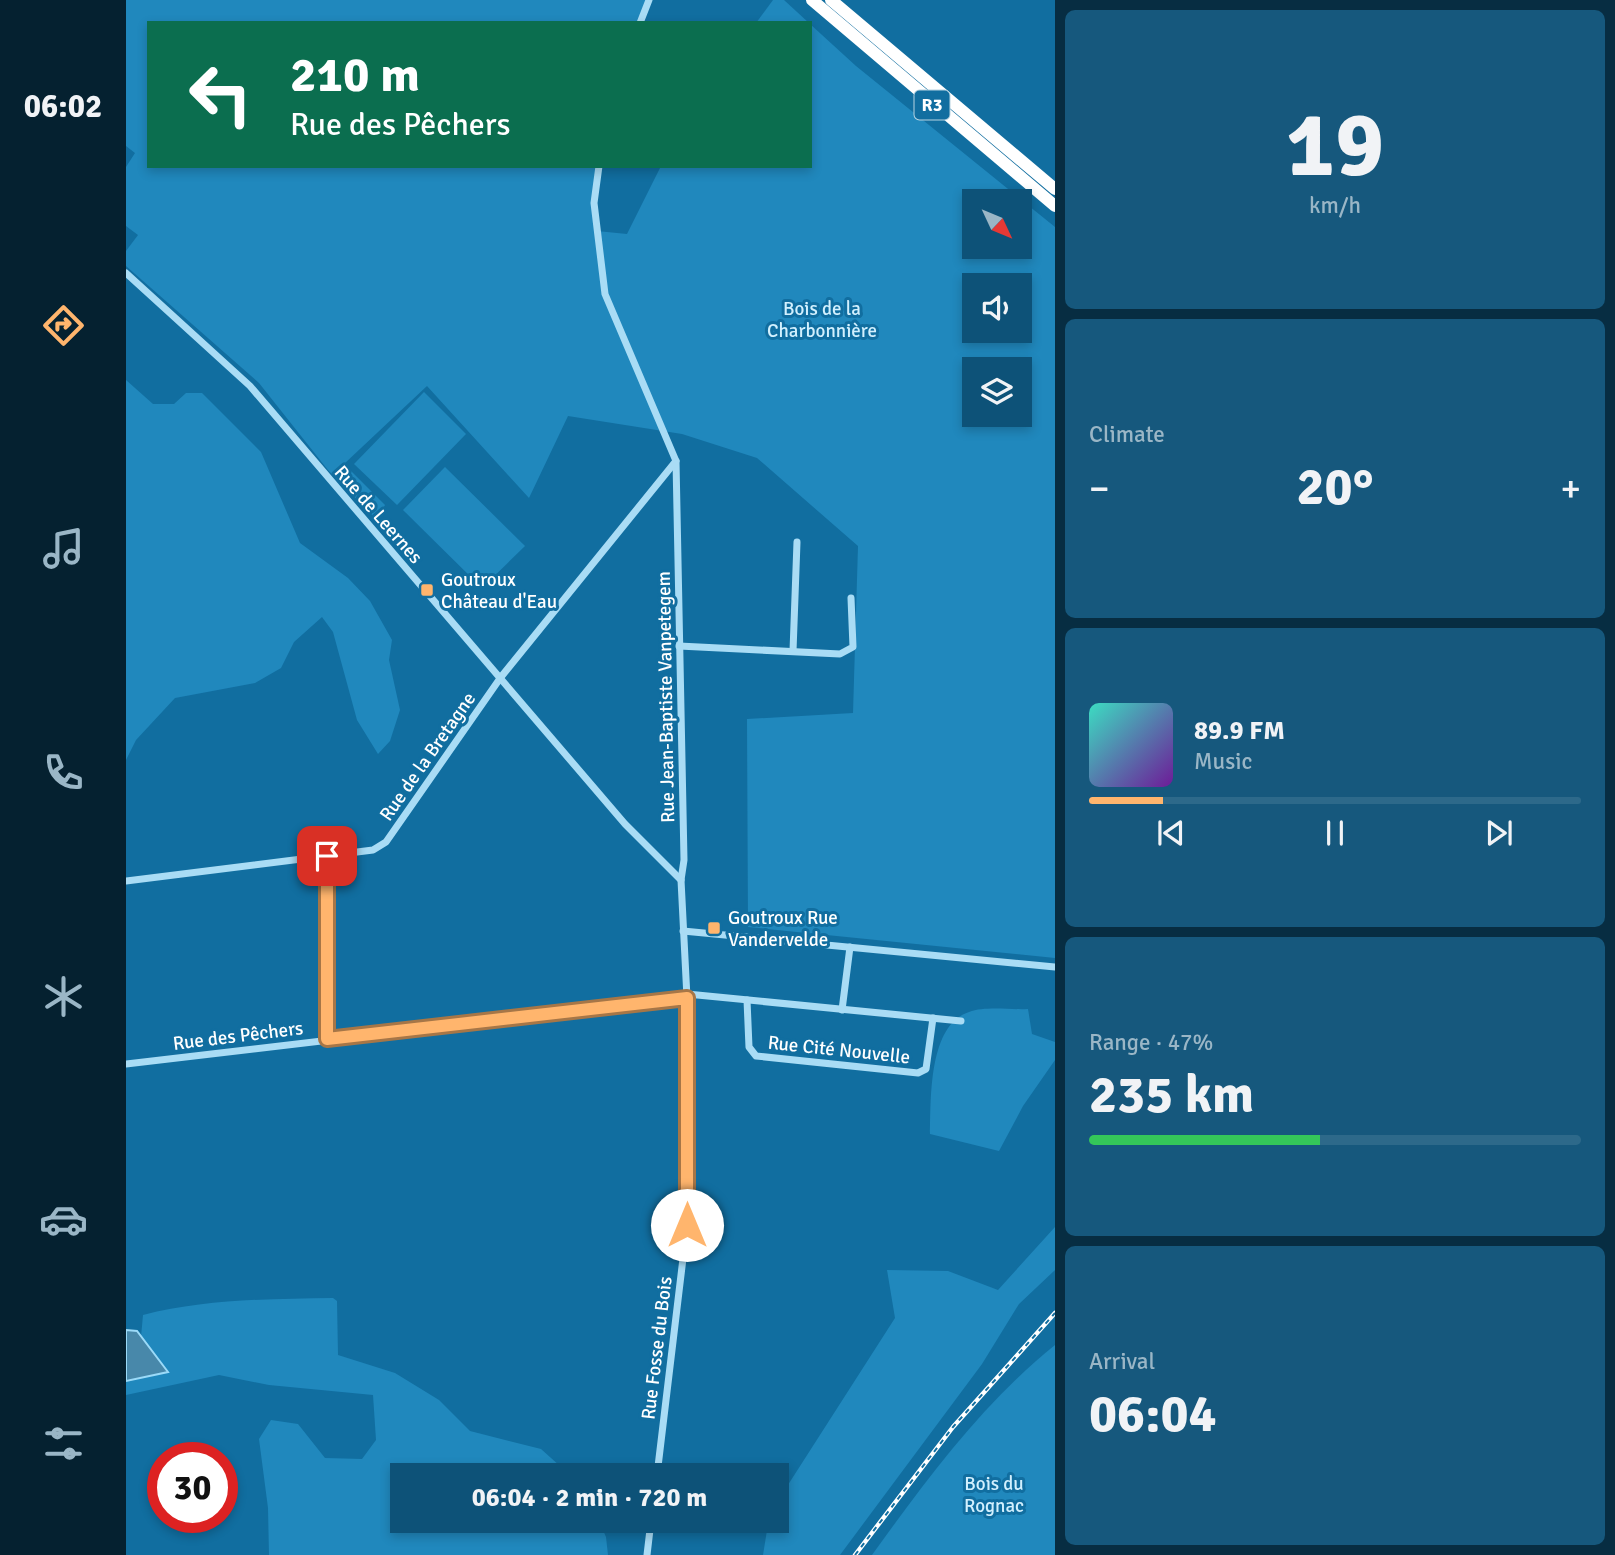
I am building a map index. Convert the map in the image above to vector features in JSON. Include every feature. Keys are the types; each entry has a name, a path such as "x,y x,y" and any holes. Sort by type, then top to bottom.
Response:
{"highway":[{"name":"R3","path":"812,0 1055,206"},
{"name":"R3","path":"831,0 1055,190"}],"street":[{"path":"640,21 649,0"},
{"path":"599,168 594,203 605,295 676,461"},
{"name":"Rue de Leernes","path":"126,273 250,386 625,824 681,880"},
{"name":"Rue Jean-Baptiste Vanpetegem","path":"676,461 684,860 681,880 687,996"},
{"name":"Rue de la Bretagne","path":"126,881 373,850 386,842 500,677 676,461"},
{"path":"793,651 797,542"},
{"path":"679,646 840,654 853,647 851,598"},
{"path":"327,856 327,1039"},
{"path":"683,931 1055,967"},
{"path":"842,1010 850,947"},
{"name":"Rue des Pêchers","path":"126,1065 687,996"},
{"name":"Rue Cité Nouvelle","path":"687,996 961,1021"},
{"name":"Rue Fosse du Bois","path":"658,1463 687,1225 687,996"},
{"name":"Rue Cité Nouvelle","path":"747,1000 750,1046 755,1056 918,1073 926,1069 933,1018"},
{"path":"647,1555 650,1533"}],"green space":[{"name":"Bois de la Charbonnière","path":"126,0 649,0 641,21 147,21 147,168 599,168 594,203 597,231 627,234 660,168 812,168 812,26 856,66 1008,189 962,189 962,259 1032,259 1032,208 1055,227 1055,958 748,927 747,719 853,713 858,546 757,458 682,434 568,416 529,498 427,386 344,464 385,505 377,520 328,470 259,383 126,266 126,251 138,235 126,226 126,167 135,153 126,146"},
{"path":"773,0 784,0 807,21 757,21"},
{"path":"126,380 153,404 174,404 186,393 202,393 261,452 300,543 348,578 370,601 392,640 389,660 400,710 390,741 378,754 357,720 333,632 322,617 294,642 281,668 255,683 175,698 136,740 126,760"},
{"path":"424,392 466,434 397,505 354,464"},
{"path":"445,467 525,546 482,588 403,510"},
{"path":"1028,1009 1032,1034 1055,1042 1055,1060 1023,1106 999,1151 930,1134 932,1084 939,1047 946,1032 956,1020 975,1010"},
{"path":"1055,1227 1055,1270 1019,1304 982,1364 840,1555 763,1555 767,1533 789,1533 789,1483 895,1318 887,1270 948,1271 998,1290"},
{"path":"333,1298 337,1301 338,1355 395,1373 439,1400 470,1431 541,1449 557,1463 390,1463 390,1533 604,1533 608,1555 269,1555 268,1508 259,1439 271,1420 298,1424 325,1458 362,1459 376,1440 373,1395 269,1385 219,1375 126,1395 126,1381 168,1372 141,1337 143,1315 190,1306"},
{"name":"Bois du Rognac","path":"1055,1345 1055,1555 872,1555 913,1499 980,1417"}],"shaded area":[{"path":"126,1330 137,1331 168,1372 126,1381"}],"railway":[{"path":"855,1555 953,1427 1055,1313"}],"place":[{"name":"Goutroux Château d'Eau","path":"427,590"},
{"name":"Goutroux Rue Vandervelde","path":"714,928"}],"route":[{"path":"327,856 327,1039 687,998 687,1225"}]}
